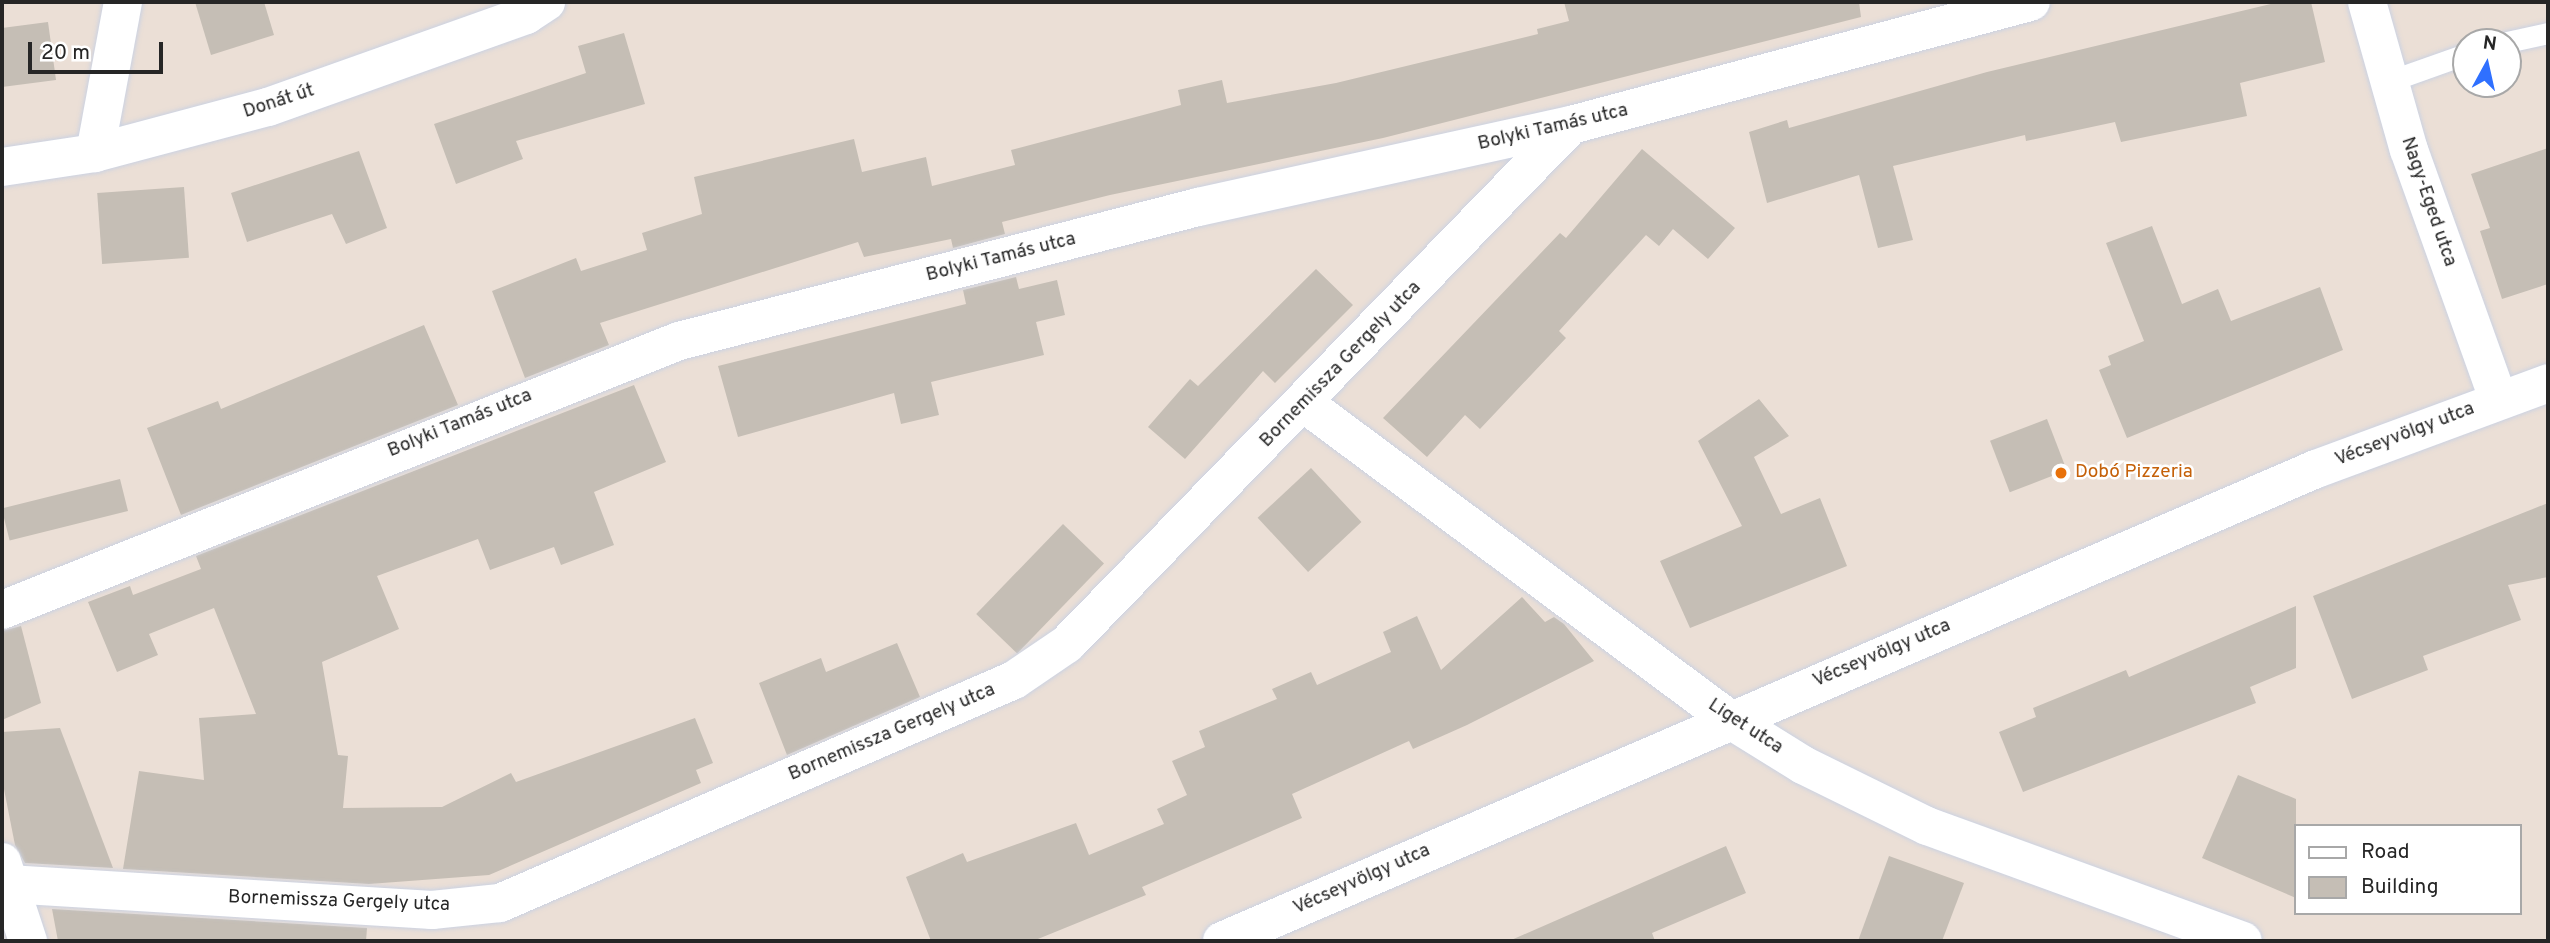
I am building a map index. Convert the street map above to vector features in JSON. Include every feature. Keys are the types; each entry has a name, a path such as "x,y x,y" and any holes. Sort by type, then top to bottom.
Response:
{"street":[{"path":"95,153 123,2"},
{"name":"Bolyki Tamás utca","path":"2,610 679,341 1198,207 1571,125 2031,2"},
{"name":"Nagy-Eged utca","path":"2367,2 2387,82 2498,399"},
{"name":"Donát út","path":"2,167 95,153 268,107 534,6"},
{"name":"Bornemissza Gergely utca","path":"5,872 432,910 500,903 1014,680 1067,645 1305,404 1571,125"},
{"name":"Vécseyvölgy utca","path":"1222,941 1729,719 2316,469 2498,399 2548,383"},
{"name":"Liget utca","path":"1305,404 1729,719 1927,827 2244,941"},
{"path":"5,872 28,941"}],"lane":[{"path":"2522,39 2548,33"},
{"path":"2387,82 2452,59"}],"building":[{"path":"195,2 264,2 274,35 211,55"},
{"path":"1564,2 1859,2 1861,17 1383,138 1110,195 1002,222 1005,234 953,248 951,239 864,257 858,242 600,323 609,345 525,378 492,291 576,258 581,271 647,250 642,233 702,214 694,177 854,139 862,172 926,157 932,186 1015,165 1011,150 1181,105 1178,90 1222,80 1227,103 1336,83 1538,34 1537,29 1569,21"},
{"path":"2279,2 2311,2 2325,62 2240,83 2247,116 2121,142 2115,122 2026,141 2025,135 1893,166 1913,240 1878,248 1859,175 1767,203 1749,132 1787,120 1789,128 1987,72"},
{"path":"48,22 56,80 2,87 2,28"},
{"path":"624,33 645,104 516,141 523,159 456,184 434,124 586,73 578,46"},
{"path":"2548,148 2548,284 2502,299 2480,231 2490,228 2471,174"},
{"path":"1642,149 1735,228 1708,259 1673,229 1659,246 1646,235 1559,331 1566,338 1480,429 1465,415 1427,457 1383,418 1560,233 1566,238"},
{"path":"359,151 387,228 346,244 332,214 247,242 231,193"},
{"path":"184,187 189,258 102,264 97,193"},
{"path":"2152,226 2182,304 2218,289 2231,321 2320,287 2343,350 2127,438 2099,370 2111,365 2108,356 2144,341 2106,243"},
{"path":"1316,269 1353,305 1275,383 1263,371 1185,459 1148,427 1190,379 1198,386"},
{"path":"1016,277 1019,289 1057,280 1065,315 1036,322 1044,355 931,382 939,415 901,424 894,393 738,437 718,366 966,304 963,290"},
{"path":"424,325 458,405 181,515 147,428 218,401 221,409"},
{"path":"634,385 666,462 594,492 614,545 561,565 554,547 490,570 478,539 377,576 399,629 322,662 338,755 348,756 343,808 442,807 511,773 516,782 695,718 713,763 696,770 701,783 489,875 369,884 123,869 139,771 204,780 199,718 256,714 214,608 149,634 158,655 117,672 88,602 130,586 133,595 201,569 196,556"},
{"path":"1759,399 1789,436 1754,457 1781,514 1820,498 1847,566 1690,628 1660,561 1742,526 1698,441"},
{"path":"2047,419 2067,470 2010,492 1990,441"},
{"path":"1311,468 1361,522 1308,572 1258,518"},
{"path":"120,479 128,511 10,541 2,508"},
{"path":"2548,503 2548,577 2508,585 2521,620 2423,656 2428,670 2352,699 2313,596"},
{"path":"1063,524 1104,564 1017,654 976,614"},
{"path":"1522,597 1545,622 1554,617 1564,624 1594,661 1413,749 1409,741 1292,794 1302,818 1142,887 1146,895 1033,941 931,941 906,877 963,853 967,862 1076,823 1089,855 1164,824 1157,809 1187,795 1172,761 1205,747 1199,731 1277,699 1272,689 1311,672 1317,685 1391,652 1383,632 1417,616 1441,670"},
{"path":"2296,606 2296,668 2250,687 2256,703 2023,792 1999,732 2036,717 2033,708 2126,670 2129,677"},
{"path":"21,626 41,703 2,720 2,631"},
{"path":"897,643 920,697 787,755 759,683 821,658 826,672"},
{"path":"60,728 113,868 25,863 15,845 2,779 2,732"},
{"path":"2238,775 2296,799 2294,897 2202,858"},
{"path":"1726,846 1746,893 1652,933 1655,941 1509,941"},
{"path":"1889,856 1964,883 1942,941 1858,941"},
{"path":"52,909 367,928 366,941 58,941"}],"place":[{"name":"Dobó Pizzeria","path":"2061,473"}]}
